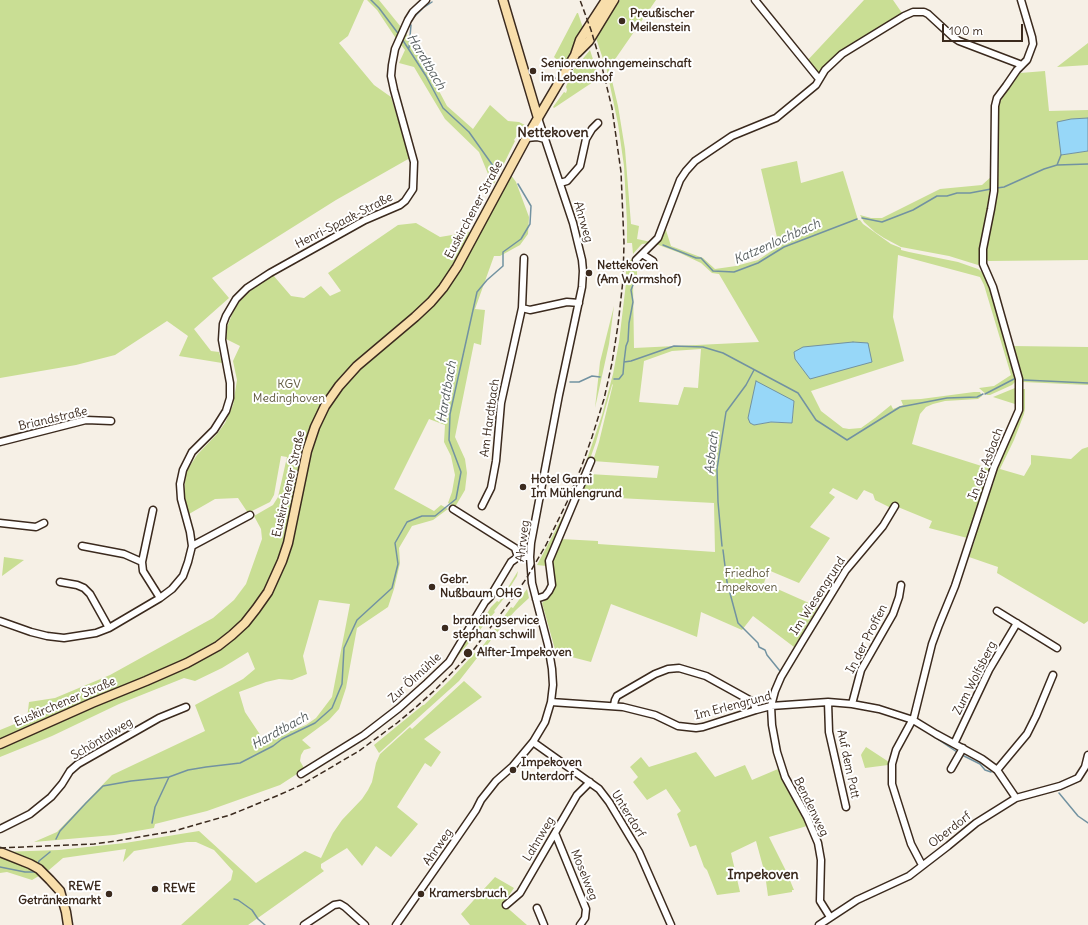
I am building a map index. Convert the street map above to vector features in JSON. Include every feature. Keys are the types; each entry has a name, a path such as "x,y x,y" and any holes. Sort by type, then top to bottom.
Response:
{"main road":[{"path":"503,0 538,118"},
{"name":"Euskirchener Straße","path":"0,744 187,663 218,646 245,623 268,592 282,561 288,543 307,450 315,427 325,406 339,386 357,366 415,317 443,288 457,267 538,118 575,55 580,40 606,0"},
{"name":"Euskirchener Straße","path":"575,55 589,41 614,0"},
{"path":"533,101 547,103"},
{"path":"528,136 533,101"},
{"path":"0,852 30,864 39,870 60,891 68,925"}],"street":[{"name":"Henri-Spaak-Straße","path":"0,621 47,636 64,638 96,633 109,628 160,598 172,589 183,576 192,546 190,532 181,499 180,484 183,470 186,461 192,452 220,422 226,411 230,398 230,383 222,340 221,322 236,299 247,288 270,273 365,220 400,205 410,194 413,189 414,162 391,76 392,57 413,12 426,0"},
{"path":"755,0 819,79"},
{"name":"In der Asbach","path":"922,865 911,844 892,784 892,769 896,750 913,720 932,644 957,580 994,467 1019,410 1019,379 993,287 983,264 983,249 994,191 995,106 998,98 1027,60 1033,44 1022,0"},
{"path":"636,260 658,238 680,180 695,162 732,136 776,118 816,85 825,70 842,54 908,14 920,11 924,12 959,41 1022,65"},
{"name":"Ahrweg","path":"396,925 476,810 481,800 496,781 525,753 533,742 545,722 551,702 553,685 552,669 548,645 532,583 530,557 531,543 578,303 582,279 582,260 573,223 538,118"},
{"path":"560,183 568,181 580,166 586,139 598,123"},
{"path":"528,136 545,139"},
{"path":"642,254 653,261"},
{"name":"Am Hardtbach","path":"482,506 491,488 496,461 501,403 522,308 524,258"},
{"path":"522,308 530,310 567,302 578,303"},
{"name":"Briandstraße","path":"0,442 86,420 111,421"},
{"path":"536,599 545,596 552,585 549,561 591,461"},
{"name":"Im Wiesengrund","path":"771,706 781,677 846,570 883,526 895,506"},
{"path":"453,509 515,548 518,557 530,557"},
{"path":"153,510 142,562 143,571 160,598"},
{"path":"192,546 250,515"},
{"path":"0,523 36,527 44,523"},
{"path":"82,546 124,554 142,562"},
{"name":"Zur Ölmühle","path":"301,774 364,735 398,708 449,662 505,570 511,562 518,557"},
{"path":"60,582 77,585 84,588 90,594 109,628"},
{"name":"In der Proffen","path":"852,704 860,670 893,614 900,597 901,585"},
{"path":"997,611 1057,648"},
{"name":"Zum Wolfsberg","path":"954,744 989,670 1017,623"},
{"path":"614,705 616,698 623,692 668,668 678,668 706,676 753,702 756,710"},
{"path":"997,770 1027,734 1053,675"},
{"name":"Im Erlengrund","path":"551,702 614,705 655,715 678,726 696,728 771,706 828,702 852,704 879,709 913,720 954,744 982,758 997,770 1016,798"},
{"name":"Auf dem Patt","path":"828,702 829,732 846,807"},
{"name":"Bendenweg","path":"771,706 772,725 785,777 807,817 818,843 821,860 820,901 830,917"},
{"name":"Schöntalweg","path":"0,829 30,814 51,797 62,784 70,771 78,764 159,718 186,707"},
{"name":"Unterdorf","path":"533,742 599,789 618,814 639,852 671,925"},
{"path":"951,769 963,748"},
{"name":"Oberdorf","path":"819,925 857,900 909,876 976,823 1016,798 1060,786 1078,778 1085,767 1088,755"},
{"name":"Lahnweg","path":"506,905 520,893 577,796 590,782"},
{"name":"Moselweg","path":"555,833 586,909 585,918 580,925"},
{"path":"304,925 334,905 340,904 345,906 365,925"},
{"path":"536,908 544,925"}],"green space":[{"path":"0,0 364,0 348,36 339,43 374,85 391,97 410,158 336,200 212,278 229,298 194,329 211,351 219,352 222,363 179,356 188,336 167,321 115,355 76,365 0,378"},
{"path":"367,0 379,0 405,32 422,59 447,106 473,129 490,105 508,121 519,122 525,125 518,137 514,140 515,141 493,186 479,152 445,119 414,67 399,63 405,50 377,10"},
{"path":"620,0 656,0 609,68 618,106 625,149 631,224 639,226 637,239 651,242 642,244 633,254 632,243 627,243 624,166 618,124 607,71 596,38"},
{"path":"864,0 893,0 902,13 843,52 823,70 818,72 814,70 806,62"},
{"path":"577,13 584,31 563,67 558,71 559,62 554,57"},
{"path":"1088,43 1088,65 1057,67"},
{"path":"590,50 599,78 554,108 553,107 564,92 566,93 566,87 571,73"},
{"path":"1045,71 1049,111 1088,110 1088,118 1061,155 1088,151 1088,260 988,261 985,257 996,199 997,106 1020,73"},
{"name":"Friedhof Impekoven","path":"797,161 801,183 843,171 858,220 860,220 863,224 891,244 901,248 901,250 958,262 978,269 982,272 994,299 1017,380 1012,385 990,395 987,395 979,388 994,386 1011,375 984,285 980,277 898,255 893,317 904,361 811,391 821,411 843,428 849,429 861,428 891,405 893,409 903,405 901,400 980,392 982,396 978,399 945,401 926,407 920,414 912,444 991,469 987,488 991,489 994,482 992,482 1019,416 1022,389 1025,389 1024,414 1014,440 1000,469 1024,476 1031,464 1031,455 1071,459 1082,449 1088,447 1088,621 1084,624 997,573 998,567 969,557 975,540 929,528 932,521 893,505 891,508 875,500 873,494 864,490 857,500 833,488 829,493 835,497 810,527 830,538 799,583 768,570 764,583 818,607 794,647 753,616 742,630 701,612 697,637 611,604 591,662 556,653 542,603 553,592 554,584 551,561 561,539 598,541 598,544 715,552 714,503 580,496 589,474 657,478 659,466 593,461 613,384 585,473 548,556 546,566 537,565 572,499 602,415 613,374 619,342 626,283 626,264 632,259 634,259 637,263 637,282 633,283 634,348 759,342 719,274 712,273 701,263 680,253 656,244 665,227 671,246 703,258 715,269 736,266 758,260 779,246 761,169","holes":["701,349 698,388 684,387 678,405 639,402 644,361 672,351","794,401 792,423 771,422 754,425"]},
{"name":"KGV Medinghoven","path":"508,171 516,182 529,217 528,234 520,245 500,256 494,256 475,309 485,310 481,345 474,343 455,437 465,459 467,473 465,490 455,507 448,503 452,492 455,475 451,456 444,442 445,425 429,419 394,489 434,511 441,505 448,509 433,520 412,526 399,548 400,563 388,607 357,628 346,688 339,709 329,720 302,740 311,748 304,750 301,755 300,761 304,768 303,770 280,785 207,811 155,824 154,828 114,835 34,842 57,832 112,775 205,731 195,705 243,679 255,669 248,652 222,668 195,681 184,678 119,704 52,736 0,757 0,730 27,719 29,702 55,698 110,675 213,618 234,600 246,584 262,539 261,529 254,516 273,505 278,497 287,457 281,456 274,495 270,502 248,513 238,498 215,499 189,514 184,494 186,472 197,455 217,434 225,423 233,405 237,380 233,361 240,346 226,339 227,327 239,302 249,292 273,275 291,296 304,298 321,286 330,296 341,291 328,273 398,225 416,223 440,237 476,231","holes":["319,600 350,604 332,697 316,718 306,725 281,735 263,739 245,712 239,692 266,682 279,679 292,680 307,674 303,656"]},
{"path":"992,176 993,185 989,211 979,254 978,265 949,256 901,247 875,232 864,222 860,215 871,218 882,218 940,189 982,185"},
{"path":"614,306 609,344 595,408 600,362"},
{"path":"1012,346 1088,347 1088,385 1023,382"},
{"path":"1017,388 1018,405 993,397"},
{"path":"4,557 24,560 2,576"},
{"path":"518,571 517,576 507,592 508,593 494,611 495,612 451,664 471,631 475,633 491,607 497,601 499,602"},
{"path":"527,589 529,598 506,621 459,681 379,753 374,745 424,705 450,680 481,646 482,647 511,607 513,608"},
{"path":"464,681 482,697 424,739 441,752 431,767 425,763 397,807 418,824 391,857 376,846 362,866 347,848 321,864 321,868 324,871 248,925 181,925 231,880 233,871 214,850 196,842 187,842 134,851 123,862 126,849 63,858 49,870 32,880 7,872 0,873 0,852 59,850 125,843 199,831 256,883 305,851 321,858 333,833 342,820 362,799 368,790 372,782 376,763 380,754 410,727 412,729"},
{"path":"866,747 889,762 888,765 865,768 861,755"},
{"path":"696,752 715,777 745,765 752,780 778,769 807,826 769,837 794,890 792,890 792,892 768,896 765,874 756,841 731,853 740,892 717,895 696,845 690,847 677,814 681,811 666,789 647,800 633,782 638,777 630,767 641,757 649,767"},
{"path":"495,877 514,888 503,904 527,925 470,925 461,914"}],"water":[{"path":"1088,118 1088,151 1061,155 1057,122"},
{"path":"853,342 868,343 872,362 810,379 795,359 794,352 803,347"},
{"path":"756,381 794,401 792,423 771,422 754,425 750,423 748,418"}],"waterway":[{"name":"Hardtbach","path":"371,0 379,8 400,36"},
{"path":"414,17 432,2"},
{"path":"409,48 411,25"},
{"name":"Hardtbach","path":"402,39 426,76 443,108 469,132 496,170"},
{"path":"1057,165 1061,155"},
{"name":"Katzenlochbach","path":"997,188 1004,187 1044,169 1057,165 1088,164"},
{"name":"Hardtbach","path":"56,839 60,831 103,786 169,777 188,770 240,763 273,746 282,739 315,723 332,708 342,684 344,648 357,620 392,588 398,564 395,543 407,522 422,516 435,516 456,499 461,472 449,440 450,414 477,292 487,280 503,266 503,252 521,239 530,224 531,206 518,184"},
{"name":"Katzenlochbach","path":"862,218 882,222 913,210 937,196 947,196 957,193 970,193 991,189"},
{"name":"Katzenlochbach","path":"663,245 696,258 701,258 713,271 734,272 758,263 784,247 857,219"},
{"name":"Katzenlochbach","path":"624,362 633,302 631,290 633,285"},
{"path":"614,379 619,379 623,374 624,362 674,346 703,347 723,353 798,393 816,420 847,440 900,407 947,398 977,397 983,394"},
{"name":"Asbach","path":"722,546 717,469 726,412 746,385 754,370"},
{"path":"570,382 579,382 592,376 600,377"},
{"path":"985,394 1014,379"},
{"path":"1024,380 1088,383"},
{"name":"Asbach","path":"723,550 727,582 738,623 758,643 759,647 765,650 767,655 780,671"},
{"name":"Asbach","path":"930,734 957,752"},
{"name":"Asbach","path":"962,755 980,764 985,770 991,772"},
{"path":"152,823 155,807 169,777"},
{"name":"Asbach","path":"1059,793 1078,816 1088,823"},
{"name":"Hardtbach","path":"38,864 39,861 50,852"},
{"name":"Hardtbach","path":"0,867 25,872 35,872 36,870"},
{"path":"234,899 238,900 252,910 258,919 265,925"}],"railway":[{"path":"0,848 94,844 174,831 230,815 301,785 359,751 397,723 435,690 471,653 526,579 546,545 567,502 592,437 604,399 612,363 623,280 624,243 621,172 612,108 602,67 580,0"}],"place":[{"name":"Preußischer Meilenstein","path":"622,21"},
{"name":"Seniorenwohngemeinschaft im Lebenshof","path":"533,71"},
{"name":"Nettekoven (Am Wormshof)","path":"589,273"},
{"name":"Hotel Garni Im Mühlengrund","path":"523,487"},
{"name":"Gebr. Nußbaum OHG","path":"432,587"},
{"name":"brandingservice stephan schwill","path":"445,628"},
{"name":"Alfter-Impekoven","path":"468,653"},
{"name":"Impekoven Unterdorf","path":"513,770"},
{"name":"REWE","path":"155,889"},
{"name":"REWE Getränkemarkt","path":"109,894"},
{"name":"Kramersbruch","path":"421,894"}],"district":[{"name":"Nettekoven","path":"553,133"},
{"name":"Impekoven","path":"763,875"}]}
